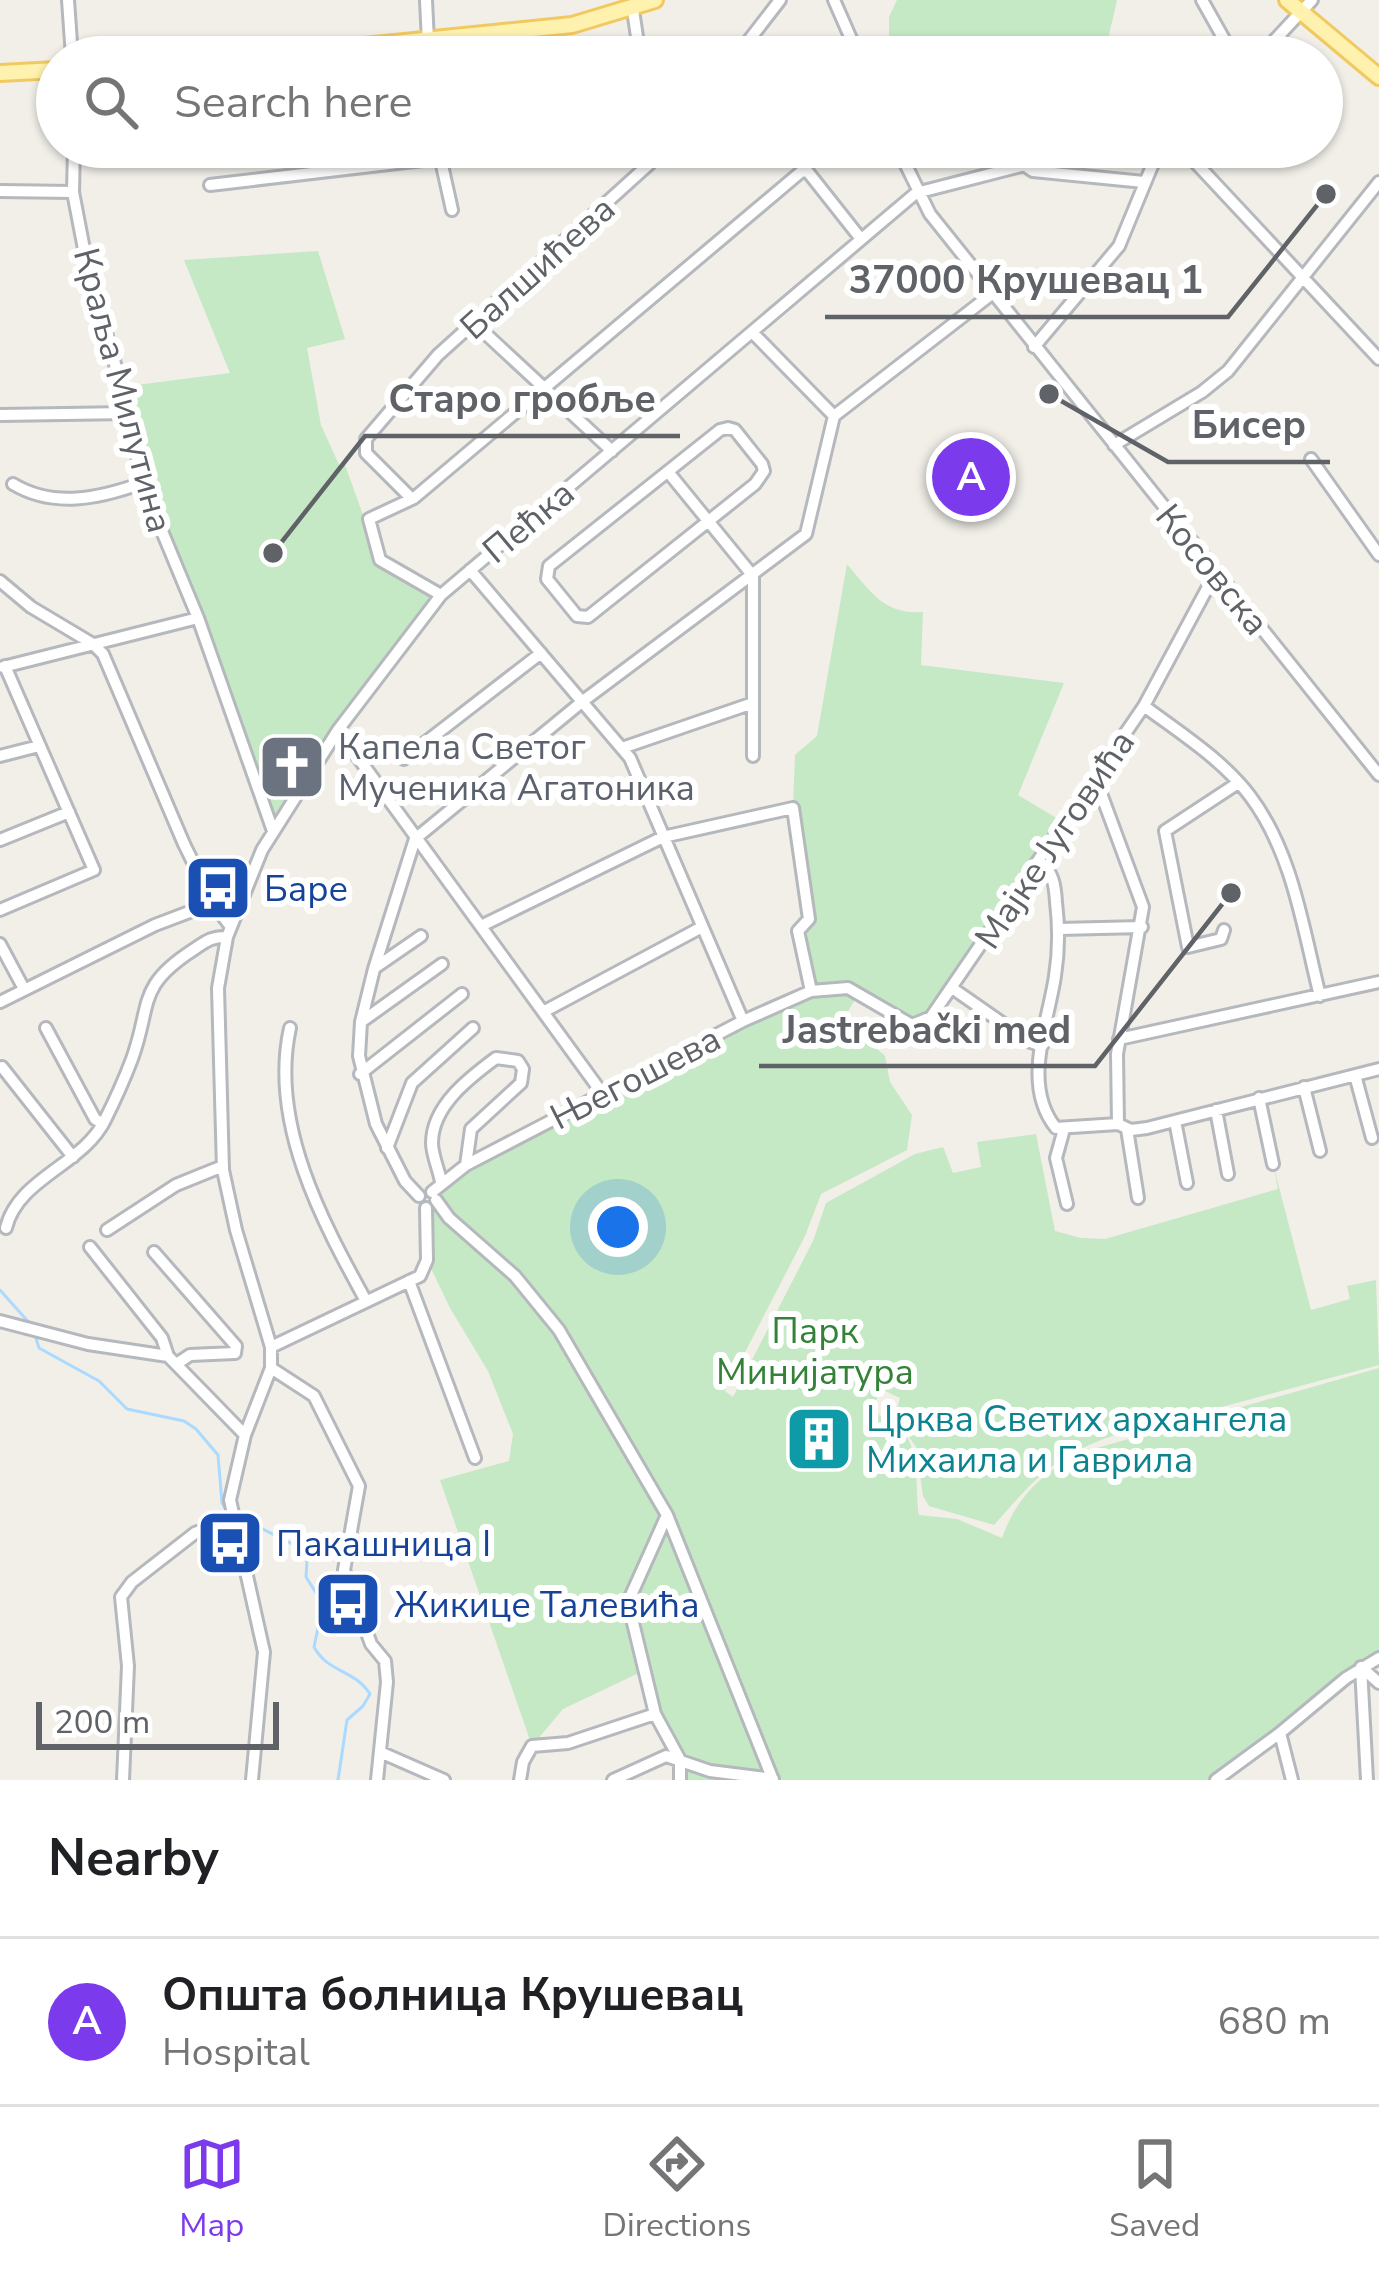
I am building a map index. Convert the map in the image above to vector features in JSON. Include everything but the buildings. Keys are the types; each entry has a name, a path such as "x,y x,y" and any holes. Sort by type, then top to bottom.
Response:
{"main road":[{"path":"493,36 572,25 656,0"},
{"path":"1287,0 1306,6 1337,36"},
{"path":"1343,42 1379,77"},
{"path":"0,73 36,71"}],"street":[{"path":"68,0 71,36"},
{"path":"423,36 426,0"},
{"path":"752,36 780,0"},
{"path":"834,0 850,36"},
{"path":"1202,0 1222,36"},
{"path":"1278,36 1306,6"},
{"path":"633,10 637,36"},
{"name":"Краља Милутина","path":"74,168 73,192 88,270 129,413 142,483 199,618 273,831"},
{"path":"210,185 328,168"},
{"path":"443,168 452,210"},
{"name":"Балшићева","path":"411,498 366,453 364,443 438,355 645,168"},
{"name":"Косовска","path":"906,168 916,193 1034,346 1378,772"},
{"path":"916,193 1012,168"},
{"path":"1028,168 1144,182"},
{"path":"1034,346 1119,246 1152,168"},
{"path":"1201,168 1379,359"},
{"path":"441,595 380,560 369,519 411,498 802,171 808,172 861,239"},
{"path":"1114,445 1220,378 1379,182"},
{"path":"0,191 73,192"},
{"name":"Пећка","path":"271,1368 271,1347 236,1230 223,1166 218,988 229,932 273,831 338,730 441,595 916,193"},
{"path":"613,1780 666,1756 710,1772 773,1780 667,1515 559,1330 515,1276 431,1196 405,1181 387,1148 360,1074 361,1022 374,969 416,838 583,701 806,534 835,416 993,293"},
{"path":"473,322 612,452"},
{"path":"752,332 835,416"},
{"path":"0,415 129,413"},
{"path":"724,428 735,430 762,464 762,474 746,493 588,617 578,616 547,578 549,566 669,473 724,428"},
{"path":"1311,459 1379,555"},
{"path":"669,473 753,576 753,756"},
{"path":"13,484 35,497 61,500 104,495 142,483"},
{"path":"470,570 622,748 640,778 742,1022"},
{"name":"Мајке Југовића","path":"848,988 912,1025 931,1017 1144,706 1216,572"},
{"path":"0,581 103,654 229,932 210,938 157,977 132,1058 104,1124 73,1157 20,1199 6,1228"},
{"path":"0,910 94,869 2,667 199,618"},
{"path":"404,759 541,653"},
{"path":"622,748 753,703"},
{"path":"1144,706 1238,783 1258,807 1281,850 1320,996"},
{"path":"338,730 602,1093"},
{"path":"0,756 39,746"},
{"path":"1096,780 1142,901 1142,927 1119,1039 1122,1127 1138,1198"},
{"path":"1224,930 1216,941 1188,947 1166,831 1238,783"},
{"path":"481,926 663,836 793,808 809,920 798,931 811,991"},
{"path":"0,840 69,812"},
{"path":"1039,861 1050,869 1055,885 1059,929 1039,1093 1043,1107 1060,1128 1056,1158 1067,1204"},
{"path":"0,1002 155,925 213,903"},
{"path":"543,1012 702,927"},
{"path":"1059,929 1142,927"},
{"path":"374,969 422,936"},
{"path":"0,944 24,988"},
{"path":"361,1022 442,964"},
{"path":"1119,1039 1379,982"},
{"name":"Његошева","path":"431,1196 466,1165 742,1022 811,991 848,988"},
{"path":"952,988 1042,1046"},
{"path":"360,1074 462,994"},
{"path":"46,1028 95,1119 104,1124"},
{"path":"290,1028 286,1089 308,1186 366,1301"},
{"path":"387,1148 412,1083 473,1028"},
{"path":"271,1347 410,1281 425,1269 432,1143 440,1114 466,1079 496,1058 522,1064 521,1083 471,1129 466,1165"},
{"path":"2,1067 73,1157"},
{"path":"1060,1128 1175,1120 1379,1069"},
{"path":"1355,1075 1372,1138"},
{"path":"1304,1087 1320,1151"},
{"path":"1258,1098 1273,1164"},
{"path":"1216,1111 1228,1174"},
{"path":"1175,1120 1187,1183"},
{"path":"107,1231 176,1185 223,1166"},
{"path":"90,1247 162,1338 173,1359 245,1435"},
{"path":"0,1322 173,1359 235,1353 236,1346 154,1252"},
{"path":"410,1281 475,1458"},
{"path":"252,1780 263,1652 230,1500 245,1435 271,1368 314,1396 359,1486 344,1570 371,1643 385,1660 387,1682 376,1780"},
{"path":"667,1515 628,1602 655,1714 680,1760 680,1780"},
{"path":"123,1780 128,1666 121,1597 132,1582 195,1533 232,1522"},
{"path":"1217,1780 1361,1667 1379,1658"},
{"path":"1361,1667 1379,1683"},
{"path":"1361,1667 1367,1780"},
{"path":"520,1780 532,1746 568,1743 655,1714"},
{"path":"1280,1733 1292,1780"},
{"path":"380,1752 444,1780"}],"green space":[{"path":"897,0 1117,0 1109,36 889,36 889,17"},
{"path":"318,251 345,339 307,348 321,425 340,467 345,465 381,565 440,596 273,831 142,483 121,387 230,373 184,260"},
{"name":"Парк Минијатура","path":"847,564 888,606 923,612 921,665 1064,683 1018,795 1065,823 921,1024 860,992 843,1019 885,1056 890,1082 912,1115 907,1150 821,1194 805,1236 725,1391 733,1397 813,1241 826,1203 915,1154 943,1147 953,1173 981,1167 977,1142 1036,1134 1055,1231 1105,1239 1278,1189 1273,1164 1311,1310 1350,1299 1347,1286 1376,1280 1379,1365 1089,1445 1045,1472 994,1525 929,1506 923,1496 916,1447 895,1417 900,1398 881,1389 874,1405 880,1416 904,1432 910,1444 919,1515 957,1519 1002,1538 1033,1487 1083,1452 1379,1368 1379,1658 1216,1780 680,1780 680,1760 655,1714 643,1671 563,1709 532,1746 440,1480 509,1461 513,1434 488,1371 427,1260 426,1208 434,1205 441,1182 810,991 798,931 809,919 793,808 795,755 817,736"}],"waterway":[{"path":"0,1290 32,1326"},
{"path":"35,1335 39,1348 99,1381 127,1409 184,1421 196,1429 218,1455 222,1503 228,1513"},
{"path":"237,1516 300,1548 307,1560 306,1577 323,1604 314,1647 326,1662 370,1694 347,1720 338,1780"}],"place":[{"name":"37000 Крушевац 1","path":"1326,194"},
{"name":"Бисер","path":"1049,394"},
{"name":"Општа болница Крушевац","path":"971,477"},
{"name":"Старо гробље","path":"273,553"},
{"name":"Капела Светог Мученика Агатоника","path":"292,767"},
{"name":"Баре","path":"218,888"},
{"name":"Jastrebački med","path":"1231,893"},
{"name":"Црква Светих архангела Михаила и Гаврила","path":"819,1439"},
{"name":"Пакашница I","path":"230,1543"},
{"name":"Жикице Талевића","path":"348,1604"}]}
